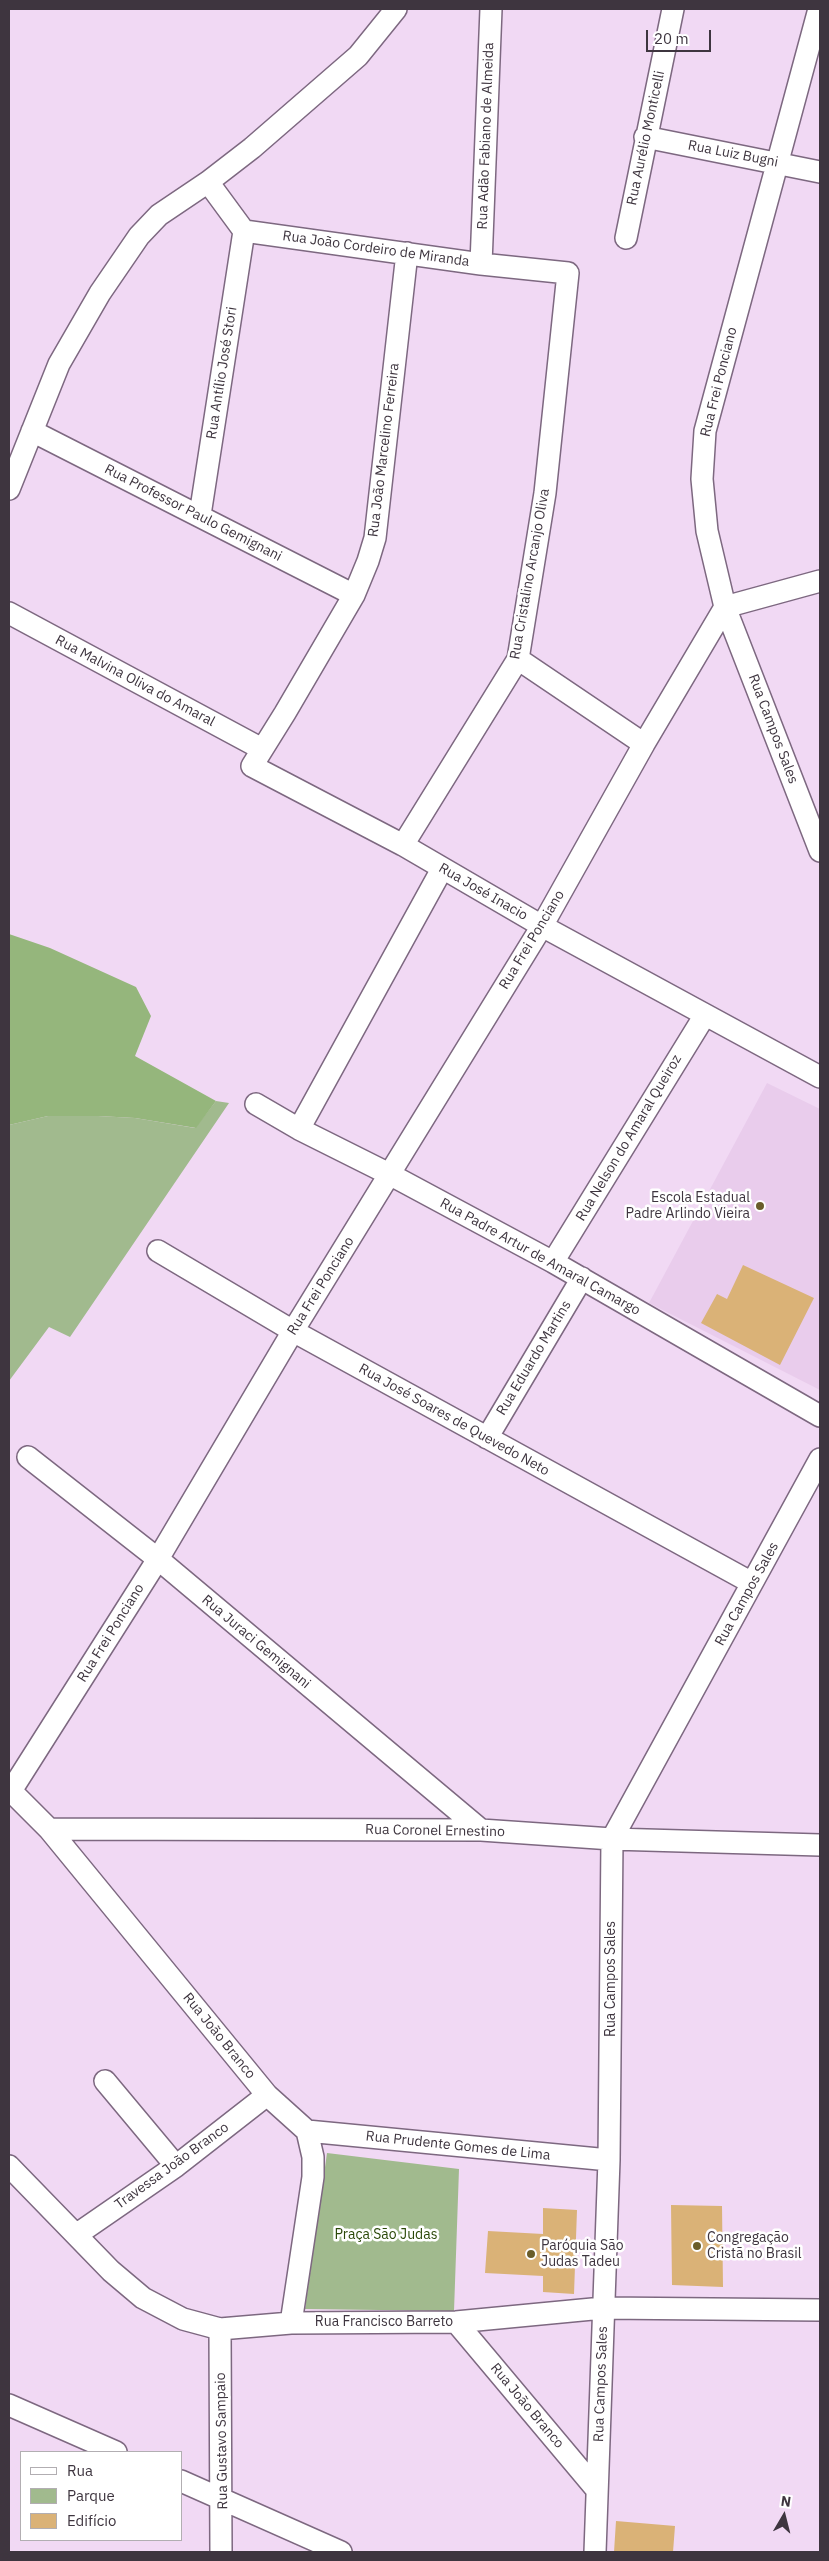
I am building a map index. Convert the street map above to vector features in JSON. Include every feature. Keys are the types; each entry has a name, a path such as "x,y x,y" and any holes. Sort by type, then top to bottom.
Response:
{"street":[{"path":"9,489 59,364 100,292 139,236 158,215 208,182 252,148 358,56 396,9"},
{"name":"Rua Adão Fabiano de Almeida","path":"481,264 491,9"},
{"name":"Rua Aurélio Monticelli","path":"626,238 644,137 673,9"},
{"name":"Rua Frei Ponciano","path":"10,1791 158,1559 293,1331 391,1175 542,926 644,744 725,607 706,532 702,478 705,431 776,162 819,9"},
{"name":"Rua Luiz Bugni","path":"644,137 820,172"},
{"path":"208,182 244,231"},
{"name":"Rua João Cordeiro de Miranda","path":"244,231 481,264 568,273"},
{"name":"Rua Antílio José Stori","path":"200,515 244,231"},
{"name":"Rua João Marcelino Ferreira","path":"257,757 354,595 375,538 407,253"},
{"name":"Rua Cristalino Arcanjo Oliva","path":"403,845 518,659 545,493 568,273"},
{"name":"Rua Professor Paulo Gemignani","path":"32,431 354,595"},
{"path":"725,607 820,581"},
{"name":"Rua Campos Sales","path":"725,607 820,851"},
{"name":"Rua Malvina Oliva do Amaral","path":"9,614 257,757"},
{"path":"518,659 644,744"},
{"name":"Rua José Inacio","path":"257,757 442,869 542,926 820,1077"},
{"path":"299,1129 442,869"},
{"name":"Rua Nelson do Amaral Queiroz","path":"554,1262 705,1015"},
{"name":"Rua Padre Artur de Amaral Camargo","path":"256,1104 299,1129 391,1175 554,1262 820,1416"},
{"name":"Rua José Soares de Quevedo Neto","path":"158,1251 293,1331 752,1584"},
{"name":"Rua Eduardo Martins","path":"487,1438 582,1278"},
{"name":"Rua Juraci Gemignani","path":"28,1457 158,1559 481,1830"},
{"name":"Rua Campos Sales","path":"595,2552 609,2160 612,1839 820,1459"},
{"name":"Rua João Branco","path":"10,1791 49,1829 267,2095 307,2131"},
{"name":"Rua Coronel Ernestino","path":"49,1829 481,1830 612,1839 820,1845"},
{"path":"104,2081 176,2166"},
{"name":"Travessa João Branco","path":"76,2235 176,2166 267,2095"},
{"path":"291,2323 312,2177 313,2157 307,2131"},
{"name":"Rua Prudente Gomes de Lima","path":"307,2131 609,2160"},
{"name":"Rua Francisco Barreto","path":"9,2166 111,2272 143,2298 183,2319 220,2329 291,2323 456,2322 604,2308 820,2310"},
{"name":"Rua João Branco","path":"456,2322 597,2490"},
{"name":"Rua Gustavo Sampaio","path":"220,2329 222,2552"},
{"path":"9,2405 114,2451"},
{"path":"182,2481 341,2552"}],"shaded area":[{"name":"Escola Estadual Padre Arlindo Vieira","path":"767,1083 820,1109 820,1390 649,1303"}],"green space":[{"path":"9,934 50,948 136,987 151,1016 135,1056 216,1101 196,1128 135,1118 98,1116 48,1116 9,1125"},
{"path":"216,1101 229,1103 70,1337 49,1327 9,1381 9,1125 48,1116 98,1116 135,1118 195,1128"},
{"name":"Praça São Judas","path":"327,2153 459,2169 454,2311 305,2309"}],"building":[{"path":"743,1265 814,1298 780,1365 701,1323 717,1294 727,1299"},
{"name":"Congregação Cristã no Brasil","path":"671,2205 722,2206 723,2287 672,2285"},
{"name":"Paróquia São Judas Tadeu","path":"543,2208 577,2210 574,2294 543,2292 543,2276 485,2273 488,2231 543,2234"},
{"path":"616,2521 675,2526 673,2552 614,2552"}],"place":[{"name":"Escola Estadual Padre Arlindo Vieira","path":"760,1206"},
{"name":"Congregação Cristã no Brasil","path":"697,2246"},
{"name":"Paróquia São Judas Tadeu","path":"531,2254"}]}
